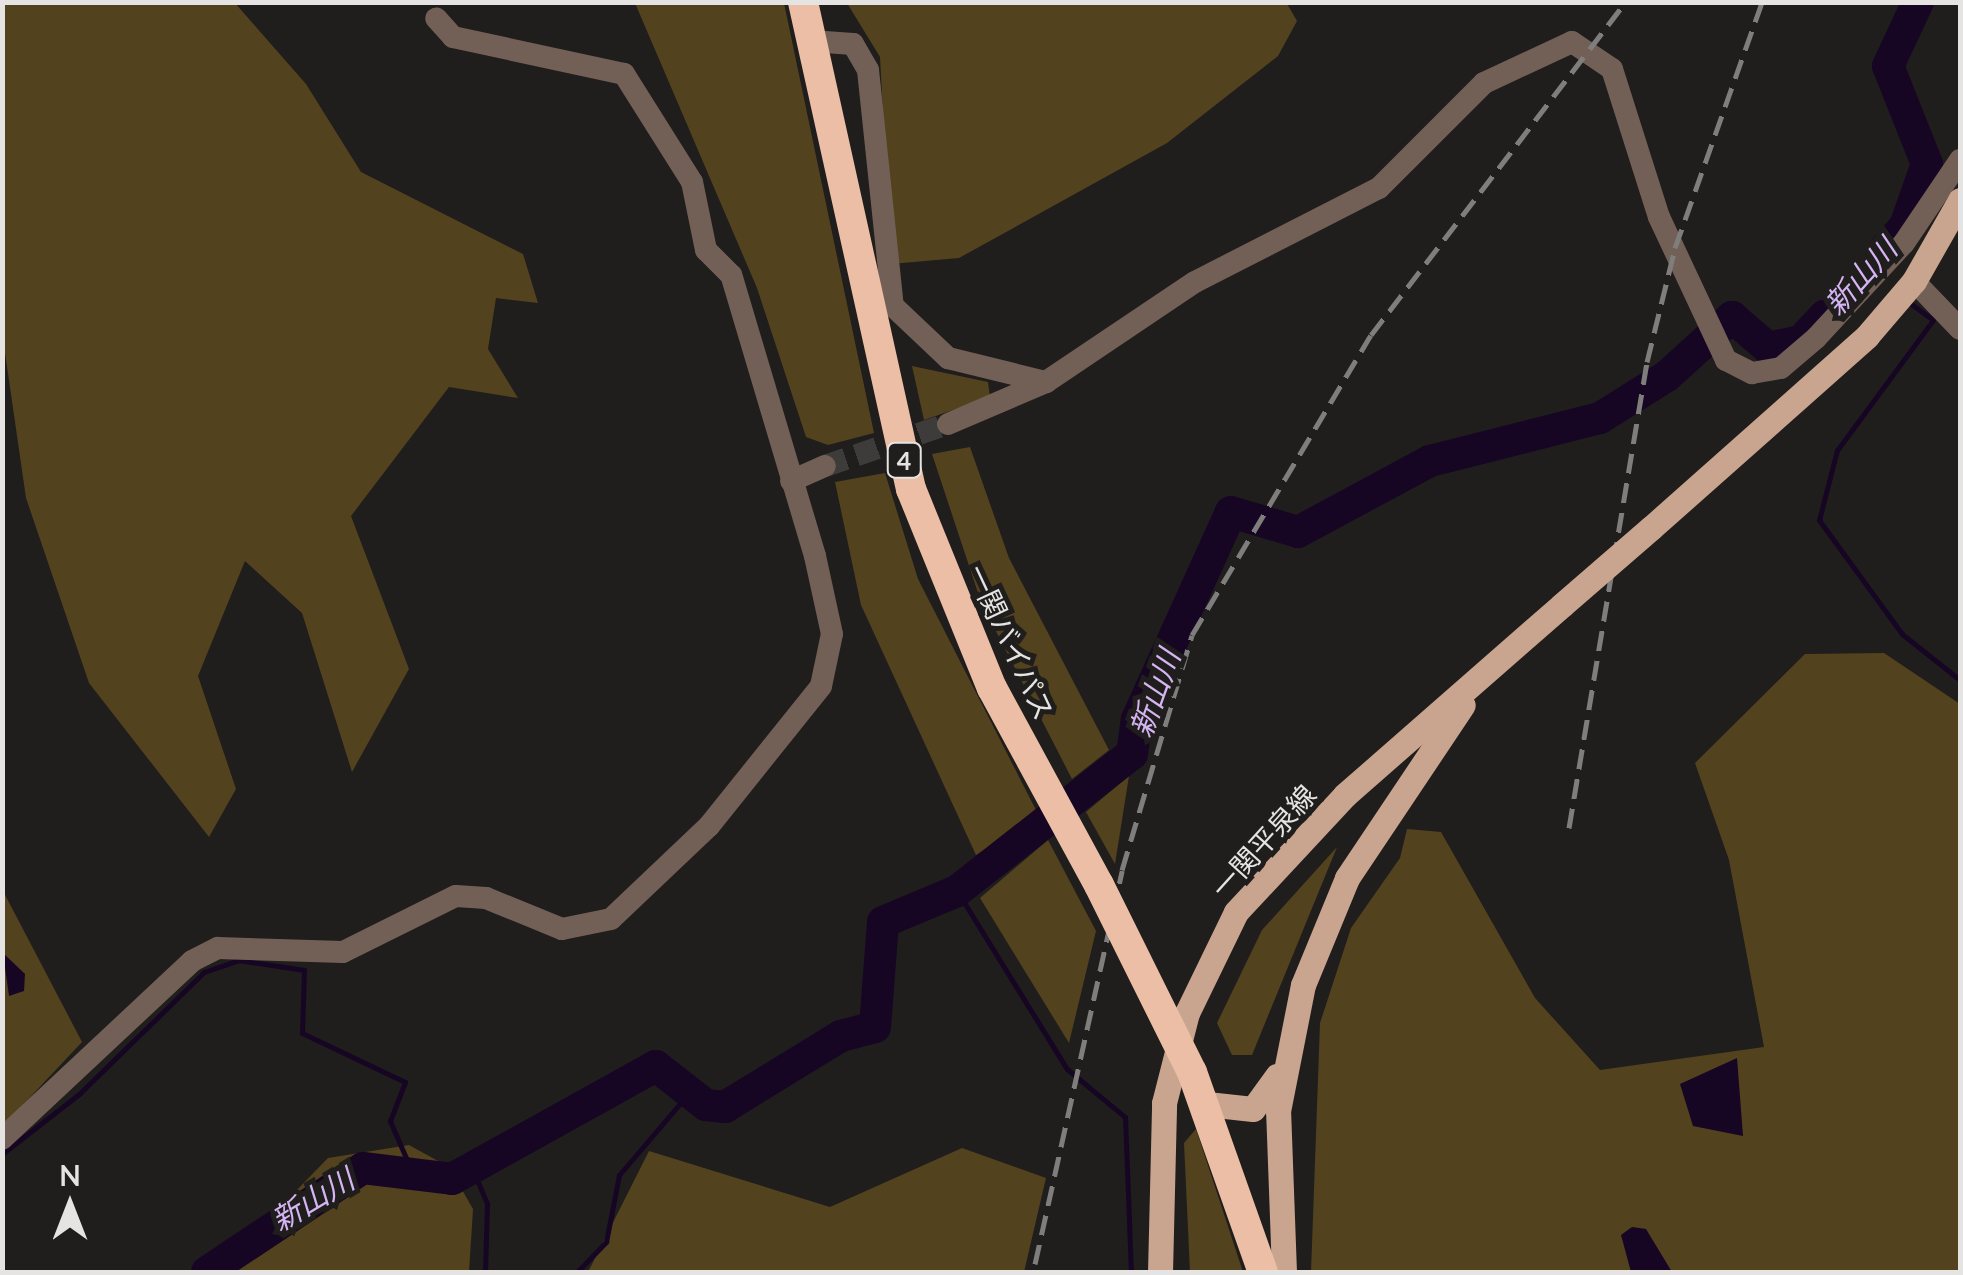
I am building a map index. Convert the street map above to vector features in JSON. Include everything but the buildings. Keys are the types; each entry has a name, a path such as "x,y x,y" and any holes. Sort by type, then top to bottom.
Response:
{"highway":[{"name":"一関バイパス","path":"803,2 910,489 992,688 1100,885 1192,1072 1263,1272"}],"main road":[{"name":"一関平泉線","path":"1160,1272 1164,1103 1215,948 1305,834 1650,528 1783,420 1914,281 1960,200"},
{"name":"一関平泉線","path":"1206,1104 1254,1109 1284,1059 1347,878 1480,681"},
{"name":"一関平泉線","path":"1284,1059 1276,1163 1284,1272"}],"street":[{"path":"2,1139 192,961 218,948 342,952 456,896 486,898 562,929 634,905 822,686 832,634 731,275 706,250 692,182 624,74 453,37 436,18"},
{"path":"811,41 853,44 868,70 893,306 948,358 1046,382"},
{"path":"948,424 1046,382 1196,282 1378,188 1484,83 1572,42 1612,69 1659,217 1726,360 1752,372 1781,368 1816,338 1904,243 1960,160"},
{"path":"1914,281 1960,328"},
{"path":"791,481 825,466"}],"shaded area":[{"path":"1286,2 1297,21 1278,56 1167,143 959,258 891,264 880,57 847,3"},
{"path":"2,3 235,3 306,84 361,172 523,254 538,303 496,298 488,349 518,398 449,387 351,516 409,669 352,772 302,613 245,561 198,676 236,789 209,837 89,683 26,498 2,332"},
{"path":"635,3 784,3 874,433 828,445 806,437 757,288"},
{"path":"912,366 988,382 990,397 924,420"},
{"path":"970,447 1009,558 1109,750 1072,779 981,602 932,454"},
{"path":"885,473 918,579 1039,816 976,855 861,605 835,482"},
{"path":"1884,653 1960,704 1960,1272 1311,1272 1320,1023 1351,928 1400,858 1407,829 1441,832 1535,998 1600,1070 1764,1047 1729,860 1695,763 1805,654"},
{"path":"1129,776 1115,864 1086,812"},
{"path":"1048,840 1096,931 1069,1043 980,898"},
{"path":"1337,847 1252,1055 1232,1055 1217,1023 1262,930"},
{"path":"2,889 82,1042 3,1126 2,1126"},
{"path":"3,953 25,974 24,991 9,996"},
{"path":"1737,1058 1743,1136 1693,1126 1680,1084"},
{"path":"1196,1129 1243,1272 1190,1272 1184,1143"},
{"path":"409,1145 449,1167 473,1209 469,1272 217,1272 328,1158"},
{"path":"962,1148 1046,1178 1024,1272 588,1272 649,1151 830,1207"},
{"path":"1632,1227 1646,1229 1672,1272 1631,1272 1621,1235"}],"waterway":[{"name":"新山川","path":"1881,253 1905,226 1927,164 1888,66 1918,2"},
{"path":"1907,301 1933,320 1837,450 1819,520 1902,634 1960,680"},
{"name":"新山川","path":"207,1272 363,1168 452,1179 656,1066 706,1105 725,1107 841,1036 875,1027 883,922 957,891 1132,754 1137,719 1231,512 1298,532 1430,461 1600,418 1667,376 1732,317 1768,348 1801,341 1825,315"},
{"path":"957,891 1067,1069 1125,1117 1131,1272"},
{"path":"2,1154 79,1094 204,972 238,960 304,970 302,1033 405,1082 390,1121 413,1174"},
{"path":"577,1272 606,1242 619,1175 688,1094"},
{"path":"472,1168 487,1204 485,1272"}],"tunnel":[{"path":"825,466 948,424"}],"railway":[{"path":"1035,1264 1122,870 1192,635 1371,335 1626,2"},
{"path":"1569,828 1647,362 1675,248 1762,2"}]}
